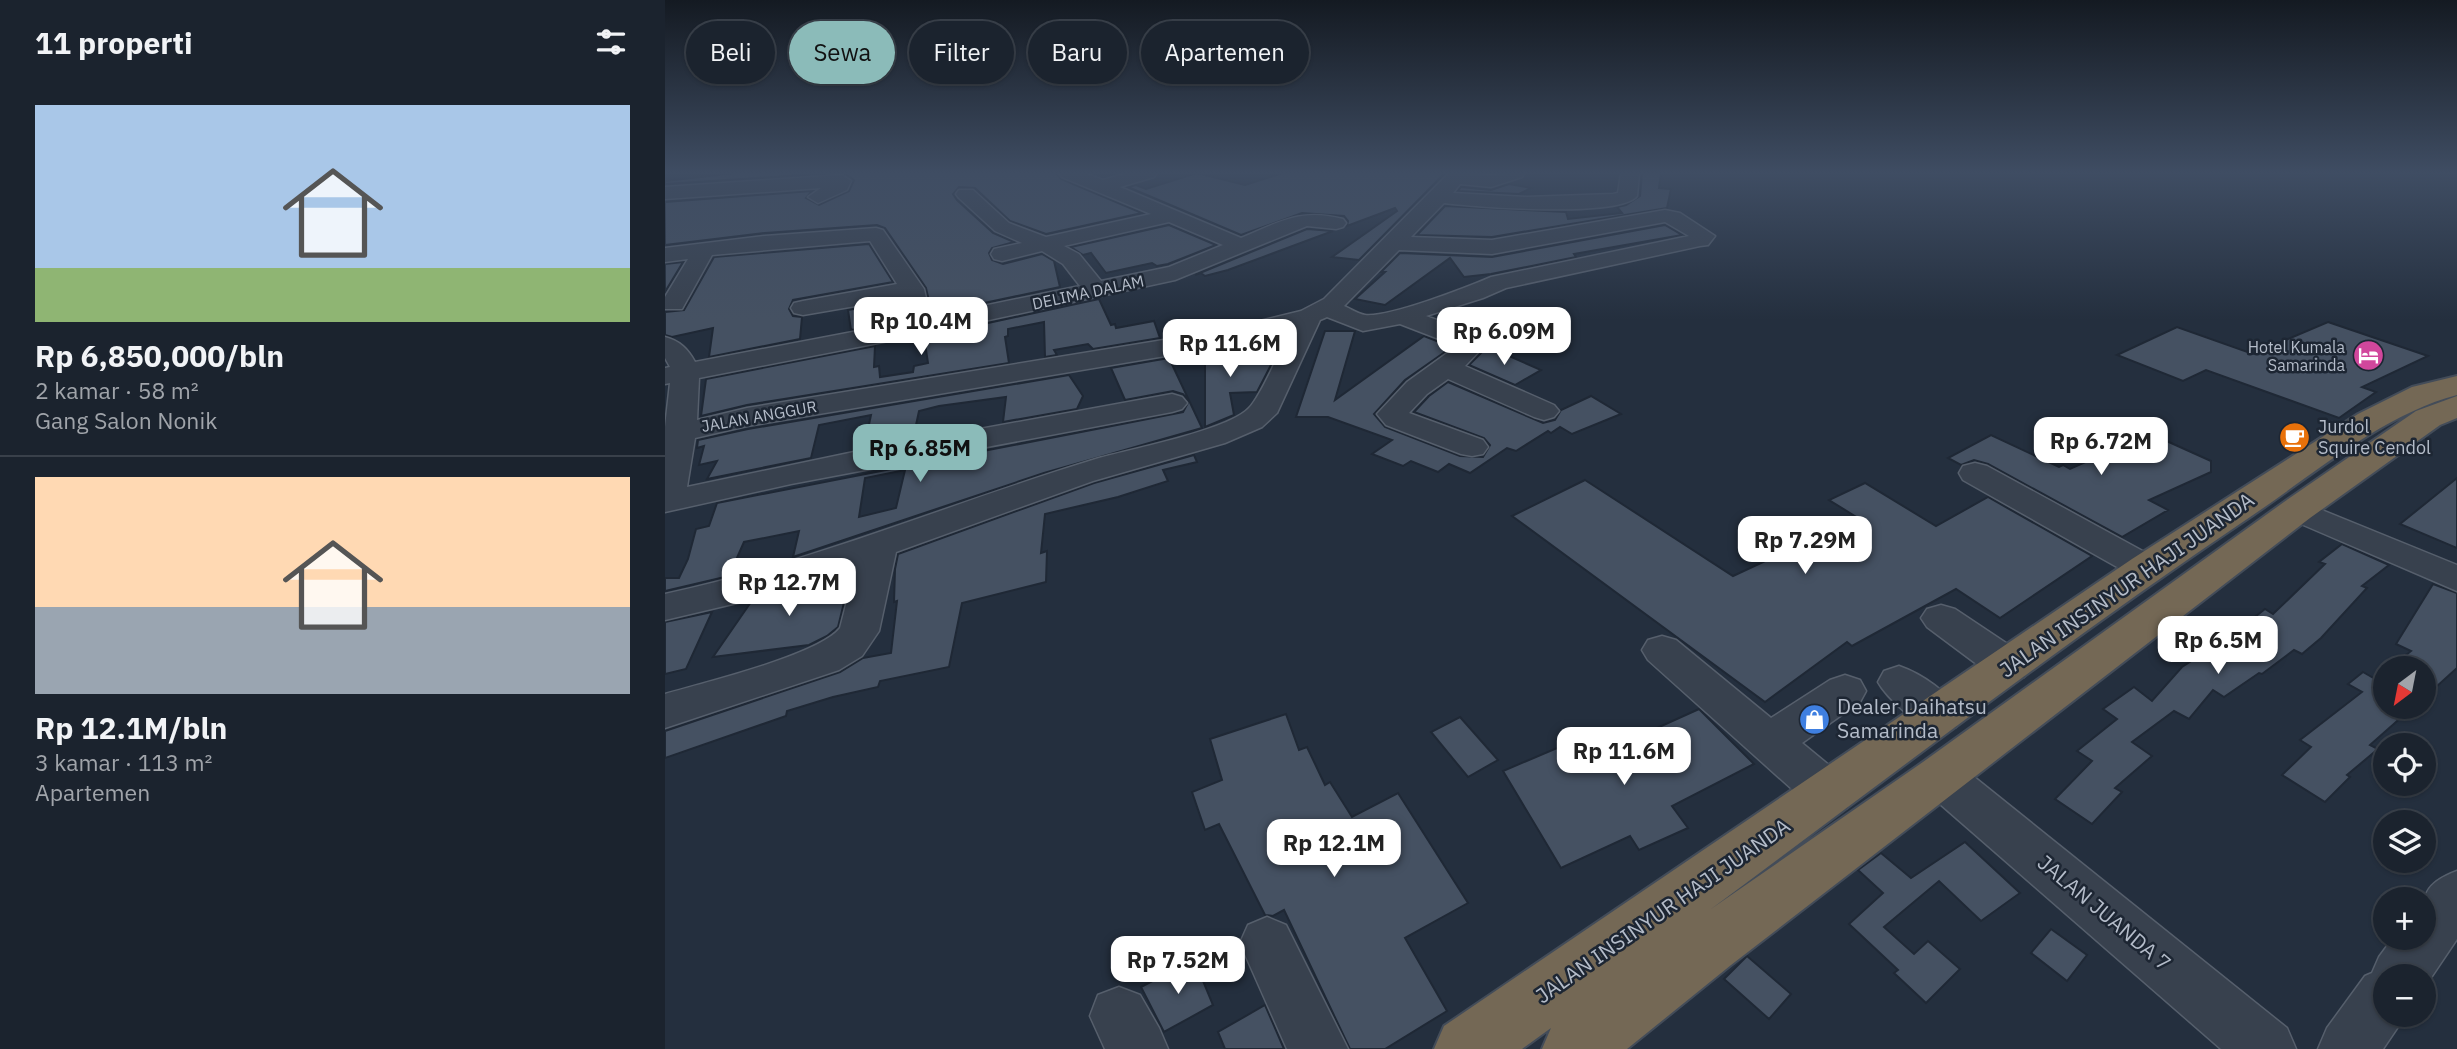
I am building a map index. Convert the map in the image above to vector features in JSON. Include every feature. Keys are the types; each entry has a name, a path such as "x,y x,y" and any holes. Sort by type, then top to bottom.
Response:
{"highway":[{"name":"JALAN INSINYUR HAJI JUANDA","path":"1467,1049 2146,568 2370,421 2423,394 2457,385"},
{"name":"JALAN INSINYUR HAJI JUANDA","path":"1576,1049 1710,945 1941,777 2297,510 2428,418 2457,406"}],"street":[{"path":"665,237 784,222"},
{"path":"996,222 1071,259 1096,291"},
{"path":"1002,254 1144,222"},
{"path":"1185,222 1220,235 1239,246"},
{"name":"DELIMA DALAM","path":"675,373 919,327 1185,270 1300,222"},
{"name":"DELIMA DALAM","path":"1328,222 1336,223"},
{"path":"665,607 740,590 879,546 1109,466 1235,429 1255,420 1262,413 1318,312 1413,222"},
{"path":"1393,243 1492,247 1632,222"},
{"path":"1318,312 1363,323 1402,316 1475,293 1499,282 1700,240 1704,236 1681,222"},
{"path":"665,255 876,234 912,289 919,327"},
{"path":"673,304 705,249"},
{"path":"803,308 912,289"},
{"name":"JALAN ANGGUR","path":"673,434 760,415 1087,403 1219,339 1318,312"},
{"path":"1402,316 1468,341 1469,349 1417,388 1392,414 1397,419 1472,447"},
{"path":"665,345 677,354 666,501 926,446 1087,403 1172,403"},
{"path":"1447,368 1544,411"},
{"path":"1975,473 2146,568"},
{"path":"2297,510 2457,579"},
{"path":"665,711 824,660 848,646 859,631 879,546"},
{"path":"1941,618 2009,666"},
{"path":"1662,650 1830,794"},
{"path":"1899,682 1940,715"},
{"path":"1770,743 1845,691"},
{"name":"JALAN JUANDA 7","path":"1941,777 2266,1049"},
{"path":"2408,964 2457,895"},
{"path":"1267,943 1318,1049"},
{"path":"2348,1049 2373,1013"}],"building":[{"path":"665,222 981,222 993,233 1014,242 992,248 989,253 992,260 1003,264 1042,254 1054,261 1060,287 932,314 926,288 885,228 877,225 765,233 665,245"},
{"path":"1013,222 1101,222 1046,234"},
{"path":"1210,222 1277,222 1241,235"},
{"path":"1382,222 1397,222 1359,260 1332,257"},
{"path":"1430,222 1583,222 1492,237 1417,235"},
{"path":"1169,225 1216,245 1168,264 1157,266 1152,263 1106,273 1091,253 1083,255 1071,247"},
{"path":"1665,225 1682,235 1574,254 1576,257 1491,274 1464,277 1450,258 1385,305 1355,299 1385,272 1381,272 1400,253 1492,257"},
{"path":"1307,229 1333,231 1228,270 1205,276 1201,273 1195,275"},
{"path":"869,244 893,282 793,300 789,309 793,316 802,317 800,339 709,357 713,328 672,337 665,335 665,312 684,310 714,257"},
{"path":"683,262 665,292 665,264"},
{"path":"1099,299 1111,325 1115,324 1116,328 1154,321 1160,338 1093,349 1088,344 1054,350 1057,355 1045,357 1044,322 1008,329 1008,336 1005,337 1009,363 747,405 701,416 706,379 875,346 874,367 879,366 880,377 913,372 914,366 928,363 924,337"},
{"path":"900,301 902,320 851,330 848,310"},
{"path":"2328,322 2428,356 2362,387 2376,392 2339,418 2206,370 2183,381 2117,355 2177,327 2253,354"},
{"path":"1325,331 1355,331 1335,400 1424,336 1452,347 1405,380 1374,414 1385,427 1460,456 1483,457 1490,445 1484,438 1414,412 1448,382 1543,423 1555,420 1561,410 1591,396 1621,414 1572,434 1560,427 1551,433 1548,431 1516,451 1507,448 1470,473 1449,464 1438,472 1411,461 1403,466 1372,454 1392,440 1328,417 1296,417"},
{"path":"1251,344 1252,361 1273,361 1257,392 1230,393 1234,415 1205,427 1205,352"},
{"path":"1486,348 1541,370 1515,385 1469,365"},
{"path":"1169,358 1202,428 1044,473 793,557 799,531 744,542 729,576 665,591 665,578 679,578 688,559 696,529 709,526 717,503 1183,412 1189,401 1183,394 1173,391 1125,400 1111,368","holes":["905,470 896,508 859,517 865,478"]},
{"path":"1069,375 1083,396 1077,409 1003,422 1006,397 939,406 919,411 913,439 864,448 871,415 819,425 811,458 707,479 717,461 699,465 704,446 697,448 698,440 748,429"},
{"path":"2140,429 2211,461 2211,472 2149,500 2168,510 2122,537 1988,464 1974,460 1961,465 1948,458 1991,435 2059,467 2063,465 2070,469 2124,445 2116,441"},
{"path":"1194,455 1197,462 1163,470 1168,481 1118,497 1045,514 1041,553 1047,551 1046,582 962,603 949,667 880,681 878,687 787,711 786,716 665,758 665,731 840,672 863,658 891,653 897,601 894,602 898,554 1094,483"},
{"path":"2457,478 2457,548 2400,524"},
{"path":"1585,480 1733,576 1858,518 1829,500 1865,483 1936,526 1988,497 2092,556 2000,618 1956,589 1852,646 1847,642 1765,702 1512,516"},
{"path":"2342,544 2389,565 2362,586 2367,588 2321,638 2302,654 2294,650 2224,697 2213,690 2189,719 2174,711 2132,742 2152,756 2115,788 2122,792 2092,824 2055,799 2092,761 2077,751 2117,719 2103,709 2134,687 2152,701 2182,667 2207,651 2210,653 2249,626 2246,624 2265,609 2273,614 2325,564 2319,562"},
{"path":"852,570 838,627 827,636 809,645 713,657 751,602"},
{"path":"2433,584 2457,593 2457,668 2436,687 2436,656 2405,656 2411,651 2396,644"},
{"path":"712,612 686,669 665,674 665,622"},
{"path":"2363,672 2373,678 2373,719 2399,719 2384,733 2373,733 2373,742 2370,745 2373,746 2373,753 2347,775 2350,777 2325,802 2282,775 2311,747 2300,740 2362,692 2348,684"},
{"path":"1699,709 1754,764 1672,806 1688,828 1639,850 1630,836 1561,868 1503,771 1557,748 1568,764 1626,742"},
{"path":"1286,714 1299,750 1307,747 1325,785 1330,782 1352,817 1398,793 1468,903 1405,938 1447,1011 1385,1049 1350,1049 1284,910 1273,916 1265,915 1219,824 1205,830 1192,792 1222,780 1210,739"},
{"path":"1460,717 1498,760 1468,777 1431,732"},
{"path":"1965,842 2020,893 1981,921 1939,881 1884,927 1914,954 1928,941 1960,969 1926,1003 1894,973 1898,970 1849,924 1883,893 1858,870 1881,853 1911,878"},
{"path":"2051,929 2087,955 2067,981 2031,953"},
{"path":"1747,956 1791,994 1769,1019 1724,979"},
{"path":"1194,959 1213,1005 1164,1032 1141,987"},
{"path":"1265,1005 1284,1049 1225,1049 1218,1032"}],"place":[{"name":"Hotel Kumala Samarinda","path":"2368,356"},
{"name":"Jurdol Squire Cendol","path":"2295,437"},
{"name":"Dealer Daihatsu Samarinda","path":"1814,719"}]}
